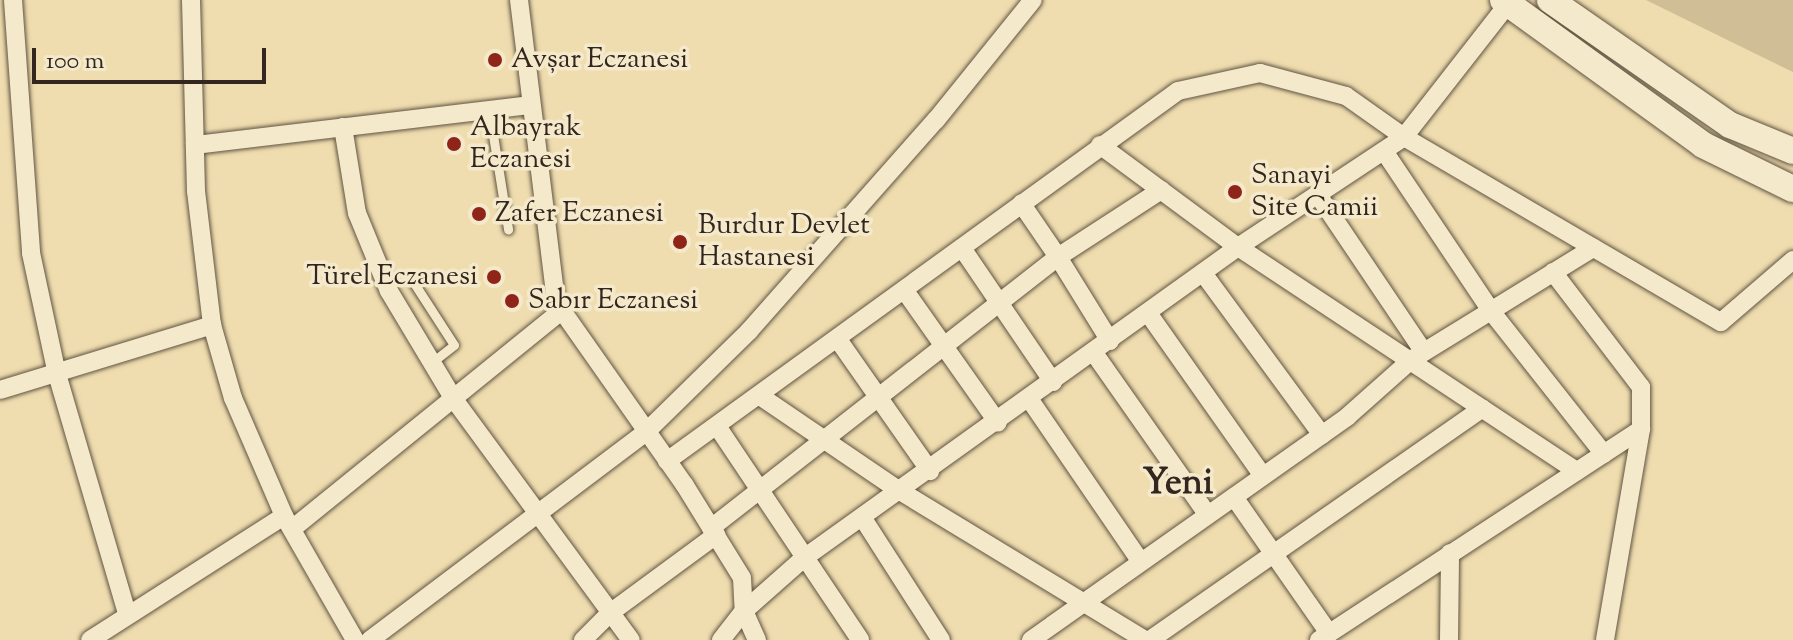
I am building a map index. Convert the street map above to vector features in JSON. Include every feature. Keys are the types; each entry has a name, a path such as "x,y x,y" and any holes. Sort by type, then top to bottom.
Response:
{"main road":[{"path":"1550,0 1730,125 1793,151"},
{"path":"1508,1 1703,145 1793,189"}],"street":[{"path":"13,0 31,253 57,374 127,614"},
{"path":"191,0 195,145 212,325 233,398 288,522 355,640"},
{"path":"519,0 529,105 556,302 667,461 742,578 744,611 757,640"},
{"path":"370,640 645,433 759,320 936,120 1033,0"},
{"path":"721,640 744,611 804,558 998,423 1238,247 1404,137 1508,1"},
{"path":"667,461 839,341 1021,203 1178,91 1260,73 1346,96 1404,137 1721,322 1793,260"},
{"path":"195,145 529,105"},
{"path":"343,127 366,241 432,362 453,398 535,516 631,640"},
{"path":"1100,145 1238,247 1418,356 1482,408 1577,471"},
{"path":"1384,151 1491,311 1604,454"},
{"path":"583,640 610,613 714,531 759,490 1058,257 1161,190"},
{"path":"1318,195 1418,356"},
{"path":"1021,203 1110,341"},
{"path":"962,248 1053,382"},
{"path":"1031,640 1322,435 1418,356 1593,248"},
{"path":"1553,272 1641,387 1641,429 1605,640"},
{"path":"1203,273 1322,435"},
{"path":"905,291 998,423"},
{"path":"90,640 127,614 288,522 453,398 562,310"},
{"path":"1148,313 1263,476"},
{"path":"0,390 212,325"},
{"path":"839,341 930,471"},
{"path":"1094,353 1208,515"},
{"path":"760,396 900,491 1147,640 1482,408"},
{"path":"1030,400 1141,562"},
{"path":"717,426 860,640"},
{"path":"1234,497 1324,636 1641,429"},
{"path":"862,517 941,640"},
{"path":"1449,640 1450,553"}],"lane":[{"path":"489,110 508,229"},
{"path":"412,280 454,345 432,362"}],"shaded area":[{"path":"1646,0 1793,0 1793,72"}],"place":[{"name":"Avşar Eczanesi","path":"495,60"},
{"name":"Albayrak Eczanesi","path":"454,144"},
{"name":"Sanayi Site Camii","path":"1235,192"},
{"name":"Zafer Eczanesi","path":"479,214"},
{"name":"Burdur Devlet Hastanesi","path":"680,242"},
{"name":"Türel Eczanesi","path":"494,277"},
{"name":"Sabır Eczanesi","path":"512,301"}],"district":[{"name":"Yeni","path":"1178,485"}]}
